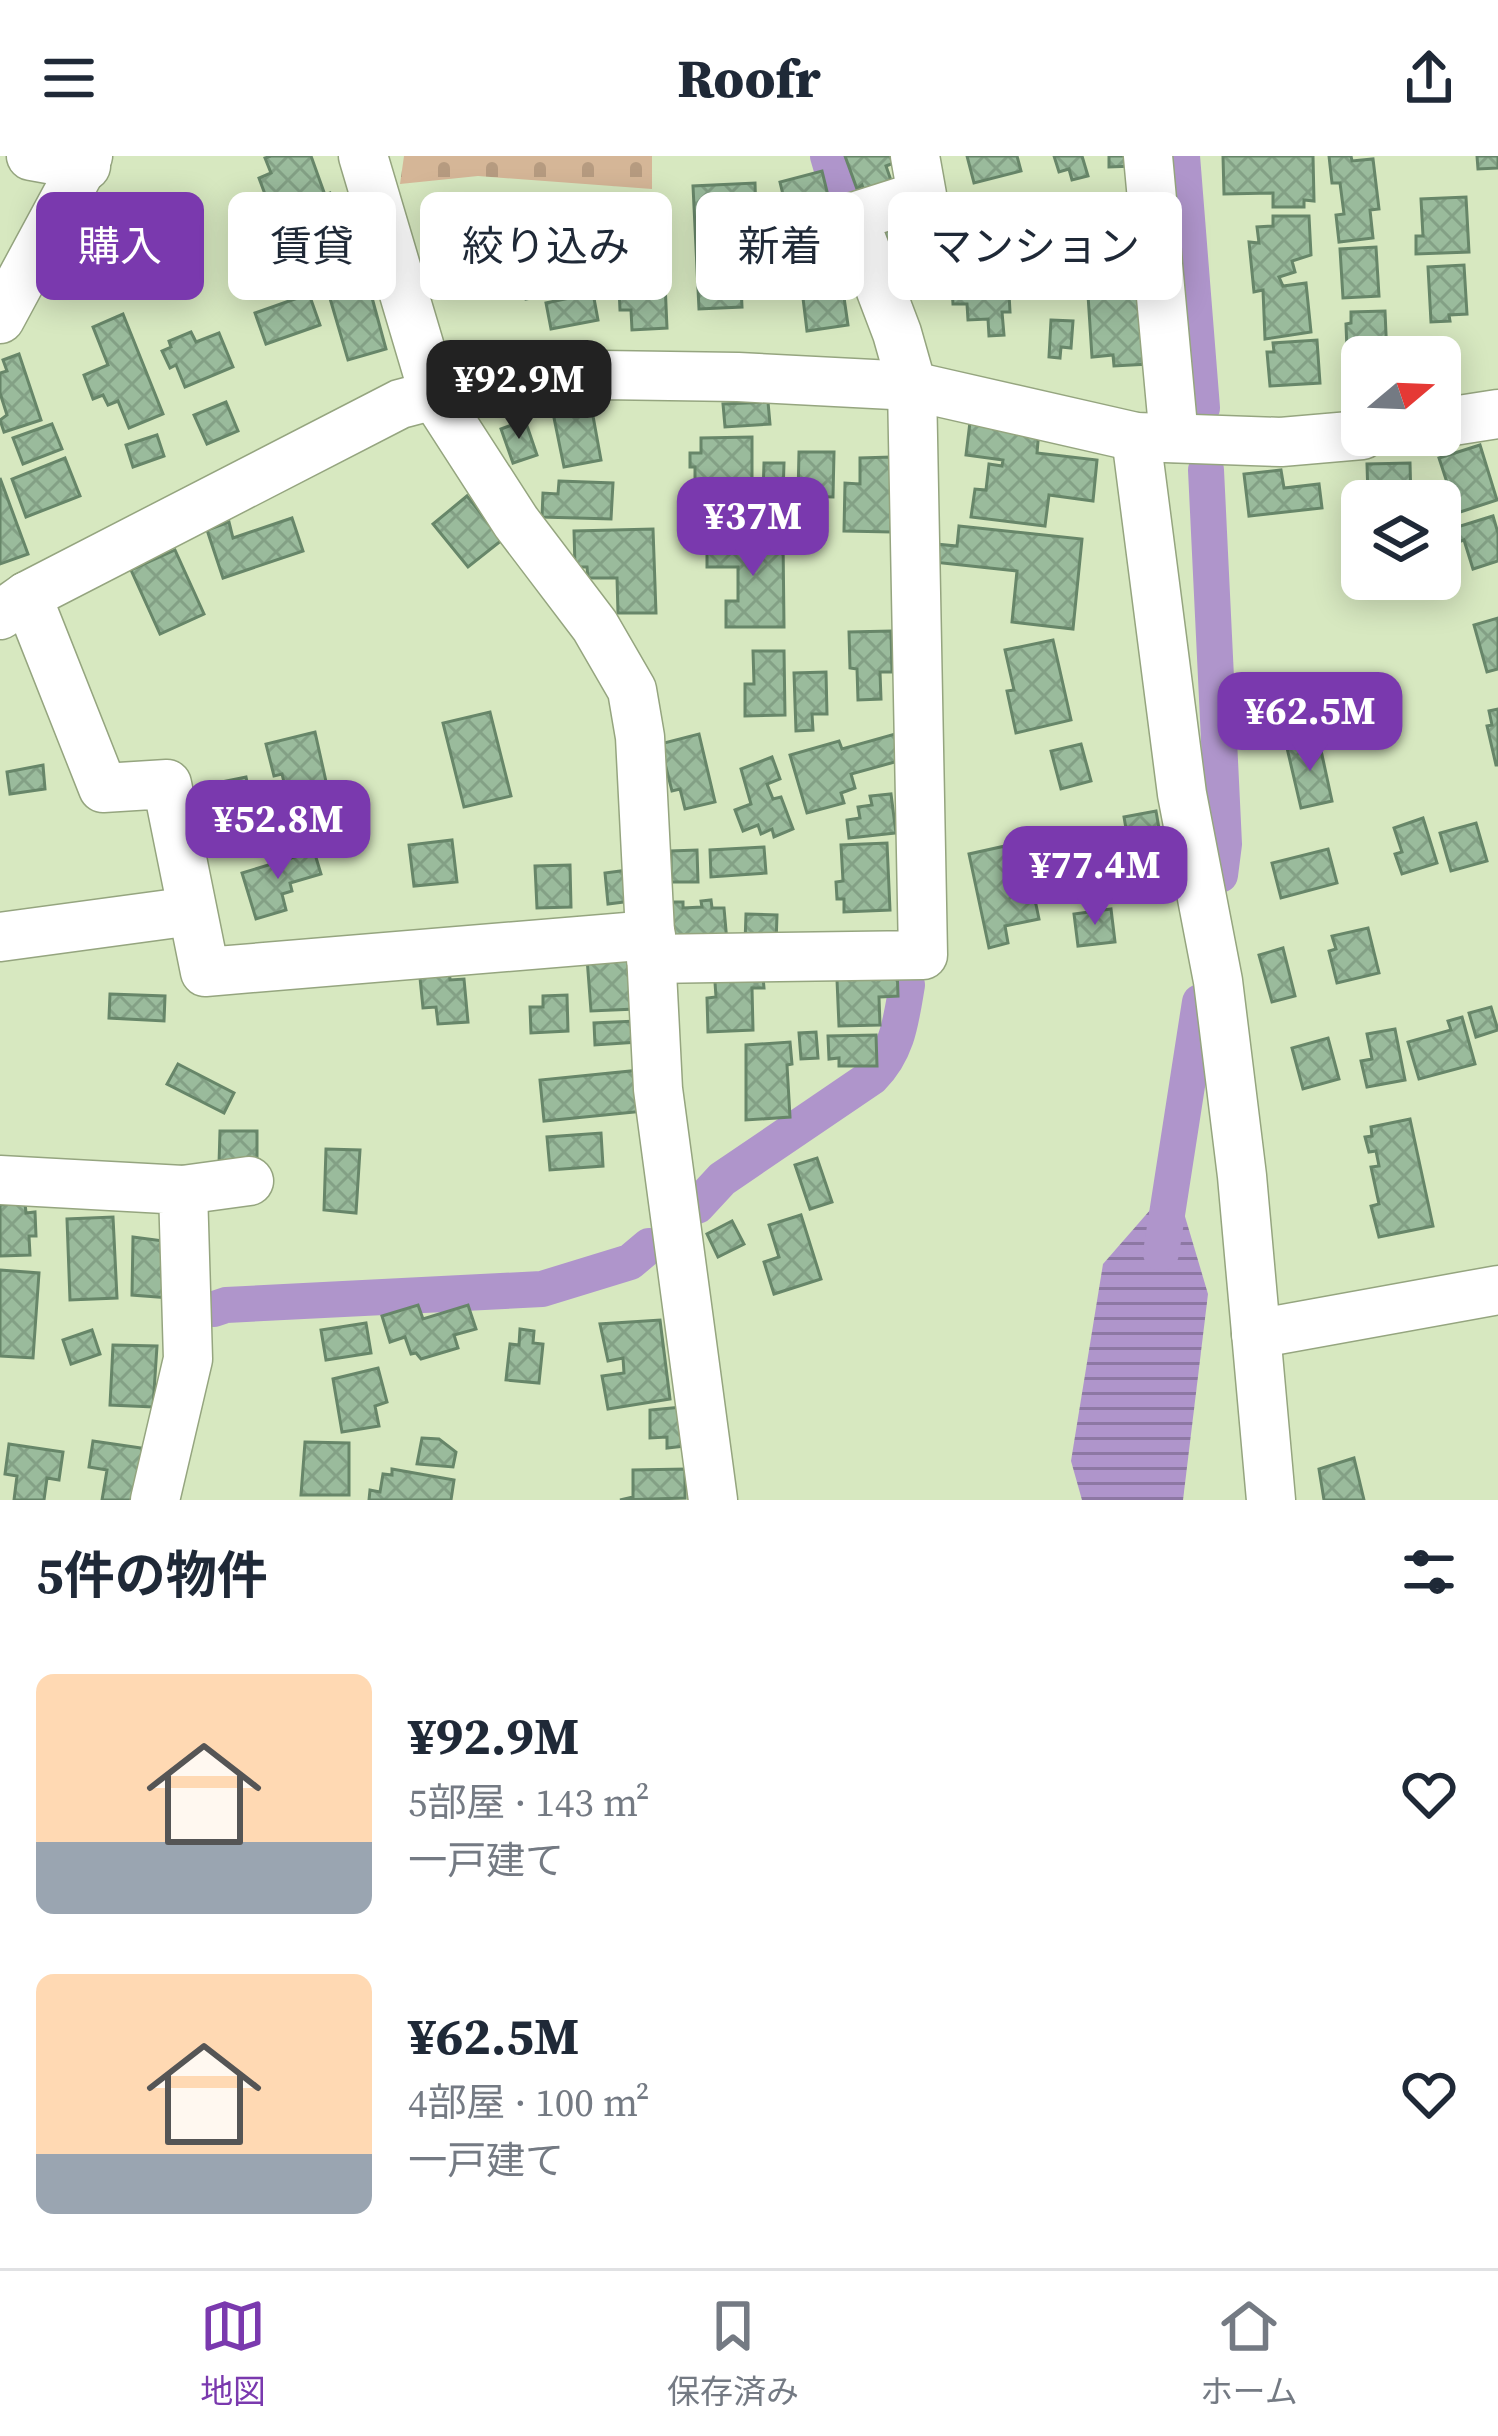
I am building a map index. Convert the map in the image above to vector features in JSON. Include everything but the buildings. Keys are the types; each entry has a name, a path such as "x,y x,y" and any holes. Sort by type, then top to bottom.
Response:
{"street":[{"path":"0,320 87,161 31,156"},
{"path":"363,156 434,395 516,522 595,626 632,690 640,737 658,1089 713,1500"},
{"path":"915,156 922,195 853,217 912,386 923,955 651,947 205,972 167,784 103,788 14,605 400,404 434,395 602,376 738,376 912,386 1155,438 1281,442 1341,437"},
{"path":"1148,156 1155,438 1182,794 1218,981 1242,1176 1271,1500"},
{"path":"1461,420 1498,414"},
{"path":"0,937 192,911"},
{"path":"0,1180 183,1190 249,1180"},
{"path":"155,1500 188,1359 183,1190"},
{"path":"1256,1334 1498,1290"}],"green space":[{"path":"404,156 652,156 652,189 478,176 400,184"}],"shaded area":[{"path":"1181,1203 1208,1294 1183,1500 1082,1500 1071,1461 1103,1264 1151,1209"}],"waterway":[{"path":"828,156 839,192"},
{"path":"1182,156 1202,408"},
{"path":"1206,470 1224,844 1220,875"},
{"path":"697,1206 722,1179 872,1077 893,1046 907,985"},
{"path":"1161,1253 1200,1002"},
{"path":"214,1309 542,1289 630,1262 649,1246"}]}
